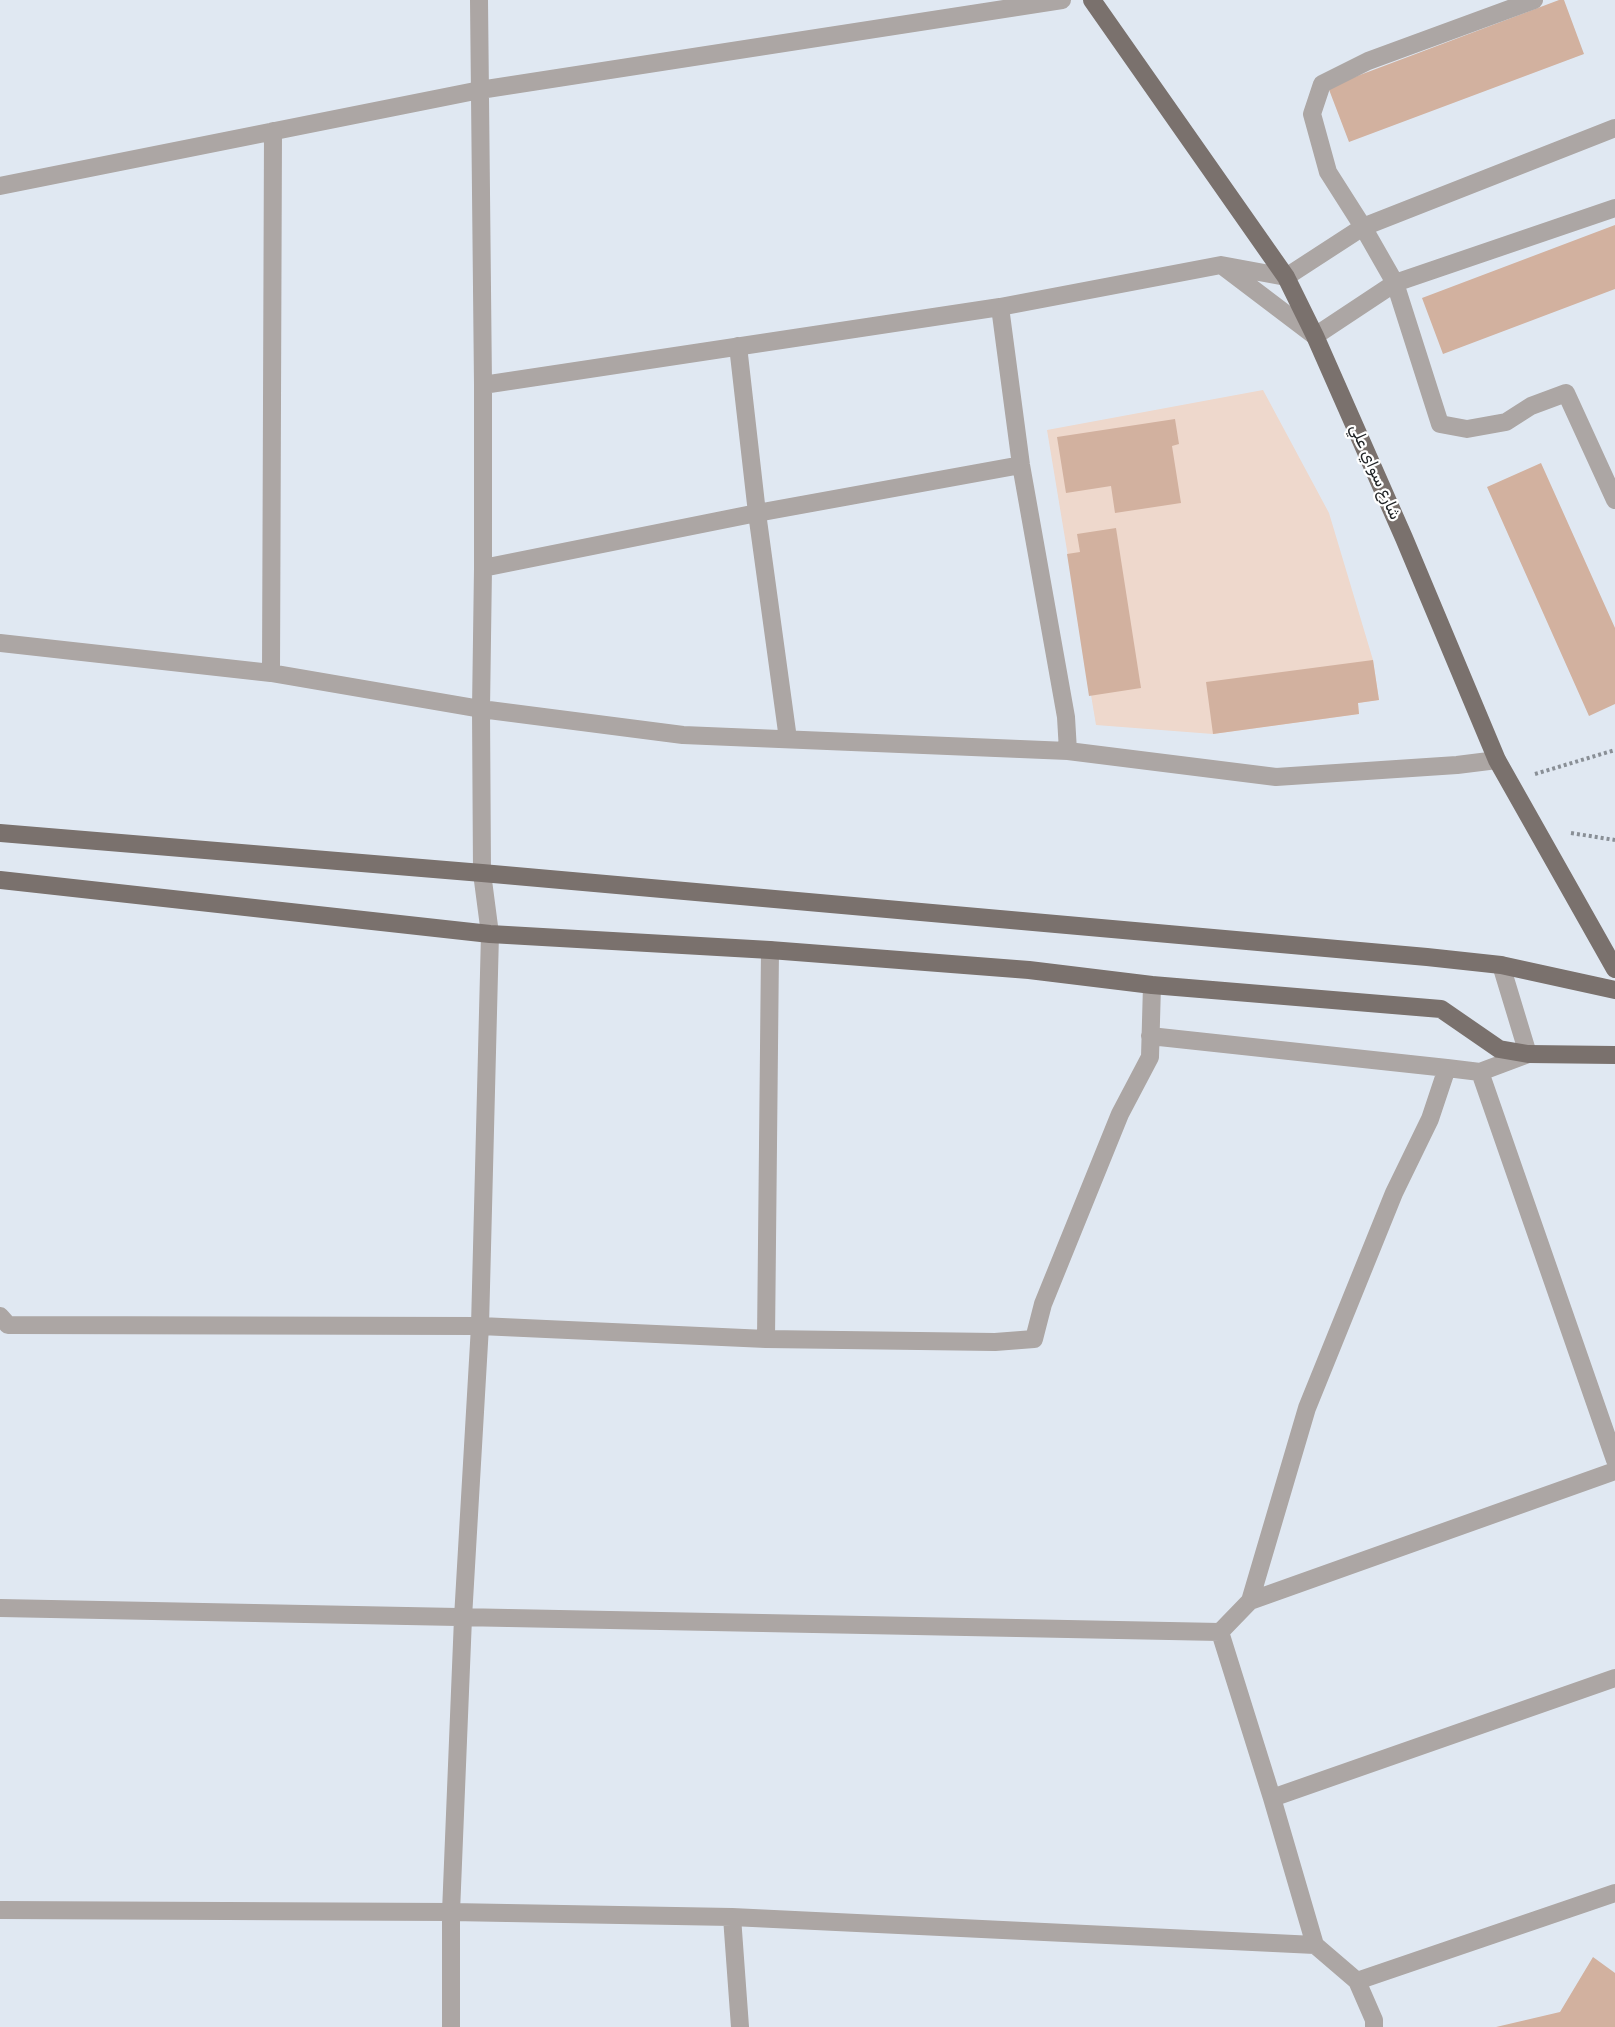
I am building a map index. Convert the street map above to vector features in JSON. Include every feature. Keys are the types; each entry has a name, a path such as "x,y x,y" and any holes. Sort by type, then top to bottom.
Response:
{"main road":[{"name":"شارع سواي علي","path":"1092,0 1286,277 1315,336 1404,538 1497,760 1615,969"},
{"path":"0,833 482,873 1502,965 1615,990"},
{"path":"0,880 490,934 770,950 1029,970 1152,985 1441,1009 1499,1049 1528,1054 1615,1055"}],"street":[{"path":"451,2027 451,1912 463,1618 480,1326 490,934 482,873 483,385 479,0"},
{"path":"0,186 480,90 1062,0"},
{"path":"1534,0 1368,61 1322,84 1312,114 1328,172 1363,227 1395,284 1440,424 1467,429 1506,422 1532,406 1566,393 1615,500"},
{"path":"483,385 1000,307 1221,265 1286,277 1363,227 1615,128"},
{"path":"271,673 273,131"},
{"path":"1221,265 1315,336 1395,284 1615,208"},
{"path":"1000,307 1021,465 1066,717 1068,751"},
{"path":"738,346 757,513 788,739"},
{"path":"483,568 757,513 1021,465"},
{"path":"0,643 271,673 481,709 683,735 1068,751 1276,777 1457,765 1497,760"},
{"path":"766,1339 770,950"},
{"path":"1150,1035 1480,1072 1528,1054 1502,965"},
{"path":"0,1317 8,1325 480,1326 766,1339 995,1342 1034,1339 1043,1304 1120,1114 1150,1057 1152,985"},
{"path":"1250,1601 1307,1408 1394,1193 1430,1119 1447,1068"},
{"path":"1480,1072 1615,1460"},
{"path":"0,1608 1220,1632 1250,1601 1615,1471"},
{"path":"1220,1632 1315,1945 1357,1981 1374,2020 1374,2027"},
{"path":"1272,1798 1615,1678"},
{"path":"1357,1981 1615,1893"},
{"path":"0,1910 451,1912 732,1917 1315,1945"},
{"path":"732,1917 740,2027"}],"path":[{"path":"1510,782 1615,750"},
{"path":"1536,827 1615,840"}],"shaded area":[{"path":"1263,390 1329,513 1373,660 1379,700 1358,703 1359,714 1213,734 1096,725 1047,430"}],"building":[{"path":"1564,0 1584,54 1349,142 1328,87"},
{"path":"1615,225 1615,289 1443,354 1422,298"},
{"path":"1175,419 1179,444 1172,446 1181,503 1115,513 1111,486 1066,493 1057,437"},
{"path":"1541,463 1615,628 1615,704 1589,716 1487,487"},
{"path":"1116,528 1141,688 1089,696 1067,554 1080,552 1077,534"},
{"path":"1373,660 1379,700 1358,703 1359,714 1213,734 1206,682"},
{"path":"1593,1957 1615,1973 1615,2027 1496,2027 1560,2012"}]}
